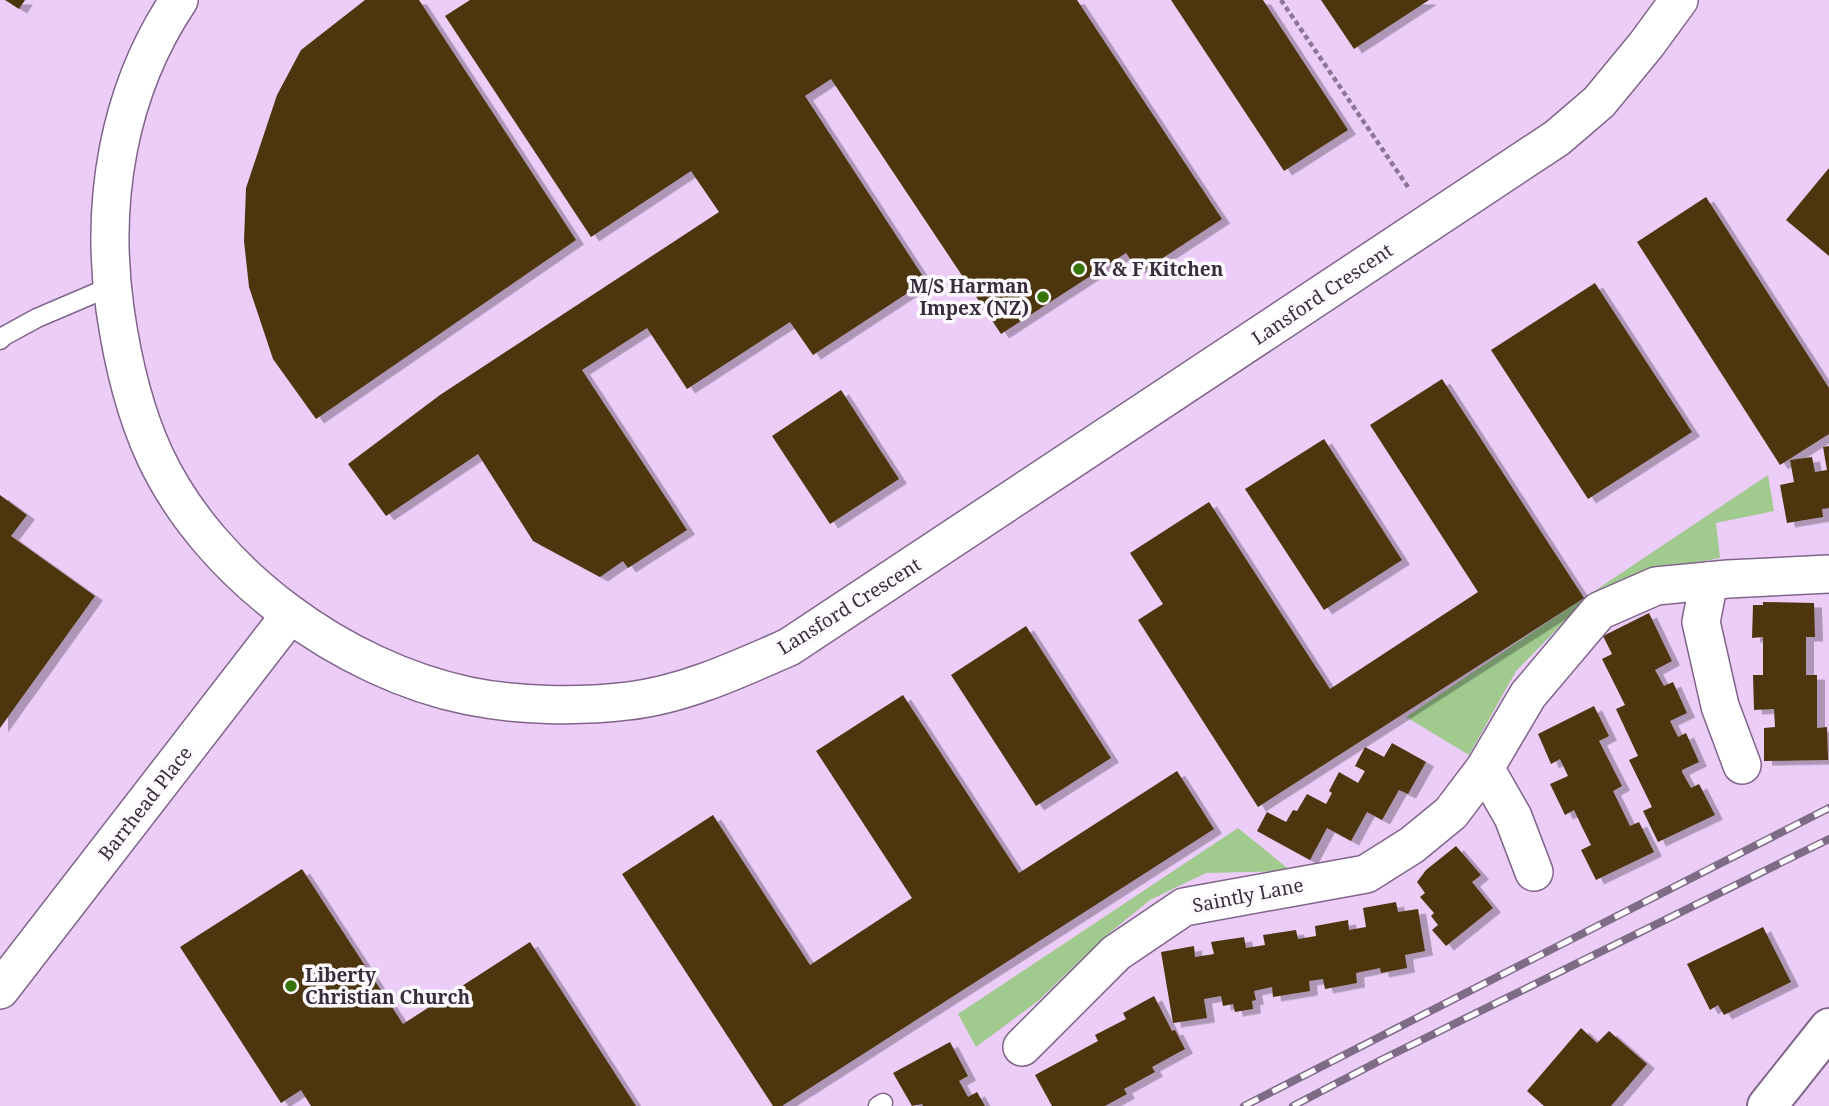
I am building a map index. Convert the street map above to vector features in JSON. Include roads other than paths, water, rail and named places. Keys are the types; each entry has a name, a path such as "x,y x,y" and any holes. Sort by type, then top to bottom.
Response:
{"main road":[{"path":"1767,1106 1829,1028"}],"street":[{"name":"Lansford Crescent","path":"179,0 146,58 129,106 116,160 109,223 112,286 119,335 136,403 156,457 189,511 229,561 290,615 370,664 432,686 471,696 528,703 629,701 678,690 789,648 1557,138 1599,102 1679,0"},
{"name":"Saintly Lane","path":"1021,1047 1116,953 1184,907 1366,874 1412,845 1451,813 1485,768 1528,695 1599,611 1657,586 1829,574"},
{"path":"1709,581 1701,622 1720,706 1742,765"},
{"name":"Barrhead Place","path":"0,990 290,615"},
{"path":"1485,768 1513,817 1534,873"}],"lane":[{"path":"0,340 4,335 37,318 112,286"}],"railway":[{"path":"1244,1106 1829,808"},
{"path":"1293,1106 1829,839"}],"place":[{"name":"K & F Kitchen","path":"1079,269"},
{"name":"M/S Harman Impex (NZ)","path":"1043,297"},
{"name":"Liberty Christian Church","path":"291,986"}]}
